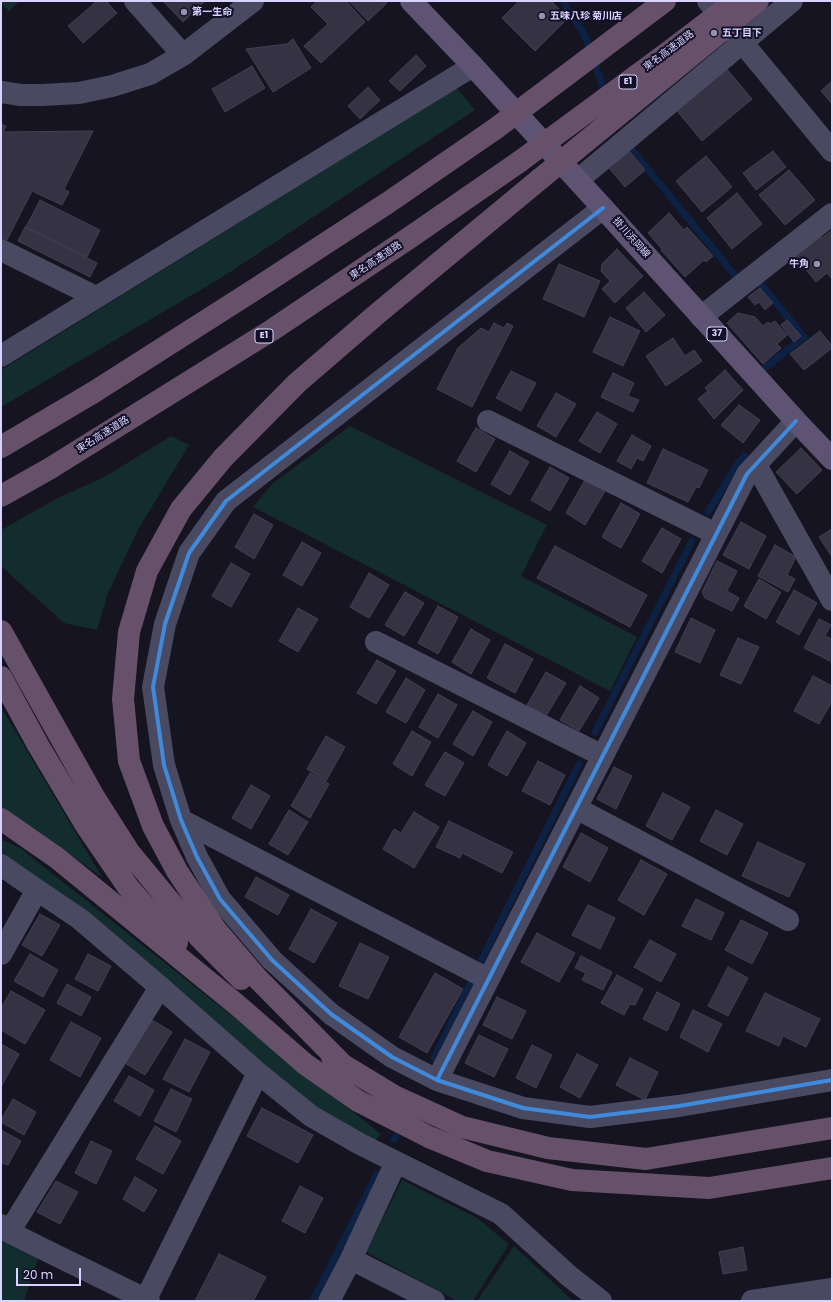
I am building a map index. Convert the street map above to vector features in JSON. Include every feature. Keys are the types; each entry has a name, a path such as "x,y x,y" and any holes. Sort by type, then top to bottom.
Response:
{"highway":[{"path":"1,447 94,392 389,202 494,130 666,1"},
{"name":"東名高速道路","path":"1,496 49,469 272,330 412,236 519,162 735,1"},
{"path":"343,1065 256,977 216,930 177,871 153,826 129,761 123,699 129,632 147,571 181,509 223,458 297,383 377,314 758,1"},
{"path":"1,631 90,790 129,852 200,938 270,1008 343,1065 394,1096 462,1127 548,1148 646,1159 832,1128"},
{"path":"1,677 38,745 85,824 128,887 236,1004"},
{"path":"1,819 57,858 236,1004 305,1064 358,1101 429,1137 487,1161 572,1180 710,1188 832,1168"}],"main road":[{"name":"掛川浜岡線","path":"411,1 578,180 832,460"}],"street":[{"path":"135,1 183,55"},
{"path":"1,92 21,95 42,95 79,92 112,86 150,74 183,55 253,1"},
{"path":"708,1 832,151"},
{"path":"578,180 792,1"},
{"path":"1,356 473,66"},
{"path":"603,208 226,500 189,553 165,624 153,688 164,765 181,820 197,858 220,899 272,960 331,1014 392,1057 436,1080 523,1108 590,1117 679,1106 832,1080"},
{"path":"701,316 832,214"},
{"path":"1,250 96,298"},
{"path":"488,421 716,534"},
{"path":"436,1080 747,474 796,421"},
{"path":"756,465 832,600"},
{"path":"376,642 603,756"},
{"path":"576,808 788,920"},
{"path":"181,820 488,979"},
{"path":"1,865 80,919 258,1073 311,1116 360,1144 501,1214 569,1276 601,1301"},
{"path":"1,954 36,890"},
{"path":"160,987 5,1229 148,1300 258,1073"},
{"path":"329,1301 351,1259 396,1162"},
{"path":"351,1259 434,1301"},
{"path":"752,1301 832,1289"}],"green space":[{"path":"1,1 20,1 9,11 1,3"},
{"path":"457,88 475,110 221,278 1,407 1,370"},
{"path":"350,426 547,525 521,576 637,637 610,691 253,507 272,484"},
{"path":"171,436 189,445 138,530 108,593 97,630 64,623 3,568 1,562 1,533 3,529 56,499 106,476"},
{"path":"1,707 102,877 1,807"},
{"path":"1,839 20,848 381,1134 368,1148 1,865"},
{"path":"402,1180 477,1218 509,1244 473,1301 457,1301 366,1252"},
{"path":"1,1230 39,1256 24,1301 1,1301"},
{"path":"514,1246 573,1301 477,1301"}],"building":[{"path":"97,1 106,1 117,13 83,43 68,26"},
{"name":"第一生命","path":"163,1 205,1 183,22"},
{"path":"317,1 346,1 365,22 321,63 304,46 328,24 311,7"},
{"path":"349,1 385,1 387,3 368,21"},
{"path":"519,1 551,1 568,18 535,51 502,18"},
{"path":"293,39 311,68 273,92 246,49 287,44"},
{"path":"416,55 426,66 400,91 389,81"},
{"path":"252,66 265,88 225,112 212,89"},
{"path":"726,68 752,99 702,141 677,111"},
{"path":"832,81 832,104 821,91"},
{"path":"368,87 380,100 360,119 348,106"},
{"path":"1,124 6,126 3,132 93,131 64,189 69,192 62,205 32,191 7,240 1,237"},
{"path":"629,151 645,170 625,187 609,168"},
{"path":"773,151 786,167 756,190 743,173"},
{"path":"706,156 732,187 702,212 676,181"},
{"path":"789,170 815,200 785,225 759,195"},
{"path":"737,193 762,224 732,249 707,218"},
{"path":"40,200 100,230 87,257 26,227"},
{"path":"669,213 684,230 687,227 713,256 706,262 704,260 685,277 648,233"},
{"path":"25,227 97,263 90,277 18,241"},
{"name":"牛角","path":"832,230 832,279 827,273 816,282 795,256 820,236 822,238"},
{"path":"617,249 643,276 615,303 602,289 610,281 601,271 602,264"},
{"path":"559,264 600,281 584,317 543,299"},
{"path":"760,288 773,303 765,310 759,302 755,305 748,297"},
{"path":"644,292 665,315 646,332 626,308"},
{"path":"738,313 755,317 763,326 768,322 770,324 775,321 787,335 777,344 781,348 763,364 727,323"},
{"path":"610,317 640,331 623,366 593,352"},
{"path":"787,320 801,336 794,342 781,325"},
{"path":"494,323 504,328 507,323 513,326 472,407 437,389 458,348 481,328 489,332"},
{"path":"820,331 832,348 804,370 790,354"},
{"path":"673,338 685,356 694,350 702,361 666,386 646,356"},
{"path":"725,370 743,390 714,419 698,399 708,391 705,388"},
{"path":"511,371 536,383 521,411 496,398"},
{"path":"613,373 634,383 628,396 639,400 633,412 601,397"},
{"path":"556,393 576,404 556,437 537,426"},
{"path":"739,405 760,420 743,443 721,425"},
{"path":"597,412 617,424 600,453 579,441"},
{"path":"476,428 495,439 476,472 457,461"},
{"path":"632,435 651,446 643,461 637,458 631,469 617,461"},
{"path":"801,448 822,470 797,494 776,472"},
{"path":"663,449 708,470 699,488 696,487 688,502 647,483"},
{"path":"510,451 529,462 510,495 491,484"},
{"path":"550,467 569,478 550,511 531,500"},
{"path":"585,480 605,491 585,525 566,513"},
{"path":"621,503 640,514 621,548 602,537"},
{"path":"254,514 273,525 254,559 235,547"},
{"path":"741,522 766,536 749,569 723,555"},
{"path":"662,528 681,539 662,573 642,561"},
{"path":"832,529 832,557 819,537"},
{"path":"302,542 321,553 302,586 283,575"},
{"path":"775,545 796,557 787,575 795,579 788,592 758,576"},
{"path":"555,546 647,595 630,627 537,578"},
{"path":"717,561 737,571 727,591 739,598 732,611 705,598 702,592"},
{"path":"231,563 250,574 231,607 212,596"},
{"path":"369,573 389,585 369,618 350,607"},
{"path":"759,579 781,592 766,619 744,606"},
{"path":"794,590 817,603 799,635 776,622"},
{"path":"405,592 424,603 404,636 385,625"},
{"path":"438,606 458,617 438,654 418,643"},
{"path":"298,608 318,619 298,652 279,641"},
{"path":"691,618 715,630 700,663 675,652"},
{"path":"819,619 831,625 825,636 832,639 832,662 804,648"},
{"path":"471,629 490,640 471,674 452,662"},
{"path":"738,638 759,647 741,684 720,675"},
{"path":"505,644 533,659 515,693 487,678"},
{"path":"377,660 396,671 376,704 357,693"},
{"path":"546,672 566,683 546,716 527,705"},
{"path":"813,676 832,686 832,701 819,724 794,711"},
{"path":"406,678 425,690 406,723 386,712"},
{"path":"580,686 599,698 579,731 560,720"},
{"path":"438,694 457,705 438,738 419,727"},
{"path":"473,711 492,722 473,756 453,744"},
{"path":"412,731 431,742 412,776 393,764"},
{"path":"507,731 526,743 507,776 488,765"},
{"path":"326,736 345,747 326,781 307,769"},
{"path":"445,752 464,763 445,796 425,785"},
{"path":"538,761 565,775 550,805 522,791"},
{"path":"614,767 632,776 616,809 597,799"},
{"path":"310,773 329,784 310,818 291,806"},
{"path":"251,785 270,796 251,829 232,818"},
{"path":"663,793 690,807 672,840 646,826"},
{"path":"289,810 308,822 288,855 269,844"},
{"path":"716,810 743,824 727,855 700,841"},
{"path":"414,812 439,827 414,868 383,849 394,829 401,833"},
{"path":"449,821 513,852 502,873 462,853 460,858 436,847"},
{"path":"581,833 608,848 590,882 563,867"},
{"path":"758,842 805,864 789,897 742,876"},
{"path":"641,860 667,874 644,915 618,900"},
{"path":"256,877 289,895 278,915 245,897"},
{"path":"696,899 724,913 711,940 682,926"},
{"path":"588,905 615,918 600,949 572,935"},
{"path":"311,909 337,923 314,963 289,949"},
{"path":"40,914 60,925 42,956 22,945"},
{"path":"741,920 768,933 752,964 725,950"},
{"path":"537,933 575,953 559,982 521,962"},
{"path":"650,940 676,954 661,982 634,967"},
{"path":"360,943 389,957 368,999 339,986"},
{"path":"30,954 58,970 43,997 14,981"},
{"path":"88,954 111,966 98,991 75,979"},
{"path":"581,956 612,972 603,990 582,980 586,973 575,968"},
{"path":"728,967 748,978 728,1016 708,1006"},
{"path":"435,973 463,989 427,1053 399,1037"},
{"path":"617,975 643,989 635,1005 630,1004 624,1015 601,1003"},
{"path":"67,984 91,997 81,1016 57,1003"},
{"path":"11,991 45,1010 25,1044 1,1030 1,1008"},
{"path":"657,992 680,1004 667,1031 643,1019"},
{"path":"765,993 820,1019 806,1047 783,1036 779,1046 746,1031"},
{"path":"497,997 526,1011 512,1039 483,1025"},
{"path":"693,1010 722,1024 708,1052 680,1037"},
{"path":"149,1018 172,1032 145,1075 123,1062"},
{"path":"71,1022 101,1038 80,1077 50,1060"},
{"path":"479,1035 508,1049 494,1077 465,1063"},
{"path":"185,1039 210,1052 189,1092 163,1079"},
{"path":"1,1044 19,1054 1,1087"},
{"path":"532,1045 552,1055 536,1088 516,1078"},
{"path":"577,1054 598,1065 580,1098 560,1087"},
{"path":"630,1058 658,1072 645,1100 616,1085"},
{"path":"129,1076 154,1090 140,1116 114,1101"},
{"path":"171,1089 192,1099 176,1132 154,1121"},
{"path":"13,1099 36,1112 24,1135 1,1122"},
{"path":"262,1108 313,1135 298,1163 247,1136"},
{"path":"155,1126 181,1141 163,1174 136,1159"},
{"path":"1,1130 21,1141 8,1165 1,1163"},
{"path":"91,1141 112,1151 96,1184 75,1173"},
{"path":"135,1177 157,1190 144,1212 123,1199"},
{"path":"56,1181 78,1192 60,1224 37,1212"},
{"path":"300,1186 323,1198 305,1233 282,1221"},
{"path":"743,1247 747,1270 723,1274 719,1252"},
{"path":"219,1254 266,1277 253,1301 195,1301"}],"waterway":[{"path":"564,1 566,7 584,34 605,95"},
{"path":"631,149 738,279"},
{"path":"760,283 804,337 766,367"},
{"path":"708,512 736,466 744,456"},
{"path":"595,732 692,541"},
{"path":"481,961 579,764"},
{"path":"434,1058 470,984"},
{"path":"313,1301 377,1174"}],"cycle path":[{"path":"603,208 226,501 189,553 165,624 153,687 164,765 181,820 197,857 220,899 272,960 331,1014 392,1057 437,1080 523,1108 590,1117 679,1106 832,1080"},
{"path":"437,1080 747,474 796,421"}],"place":[{"name":"第一生命","path":"184,12"},
{"name":"五味八珍 菊川店","path":"542,16"},
{"name":"五丁目下","path":"714,33"},
{"name":"牛角","path":"817,264"}]}
